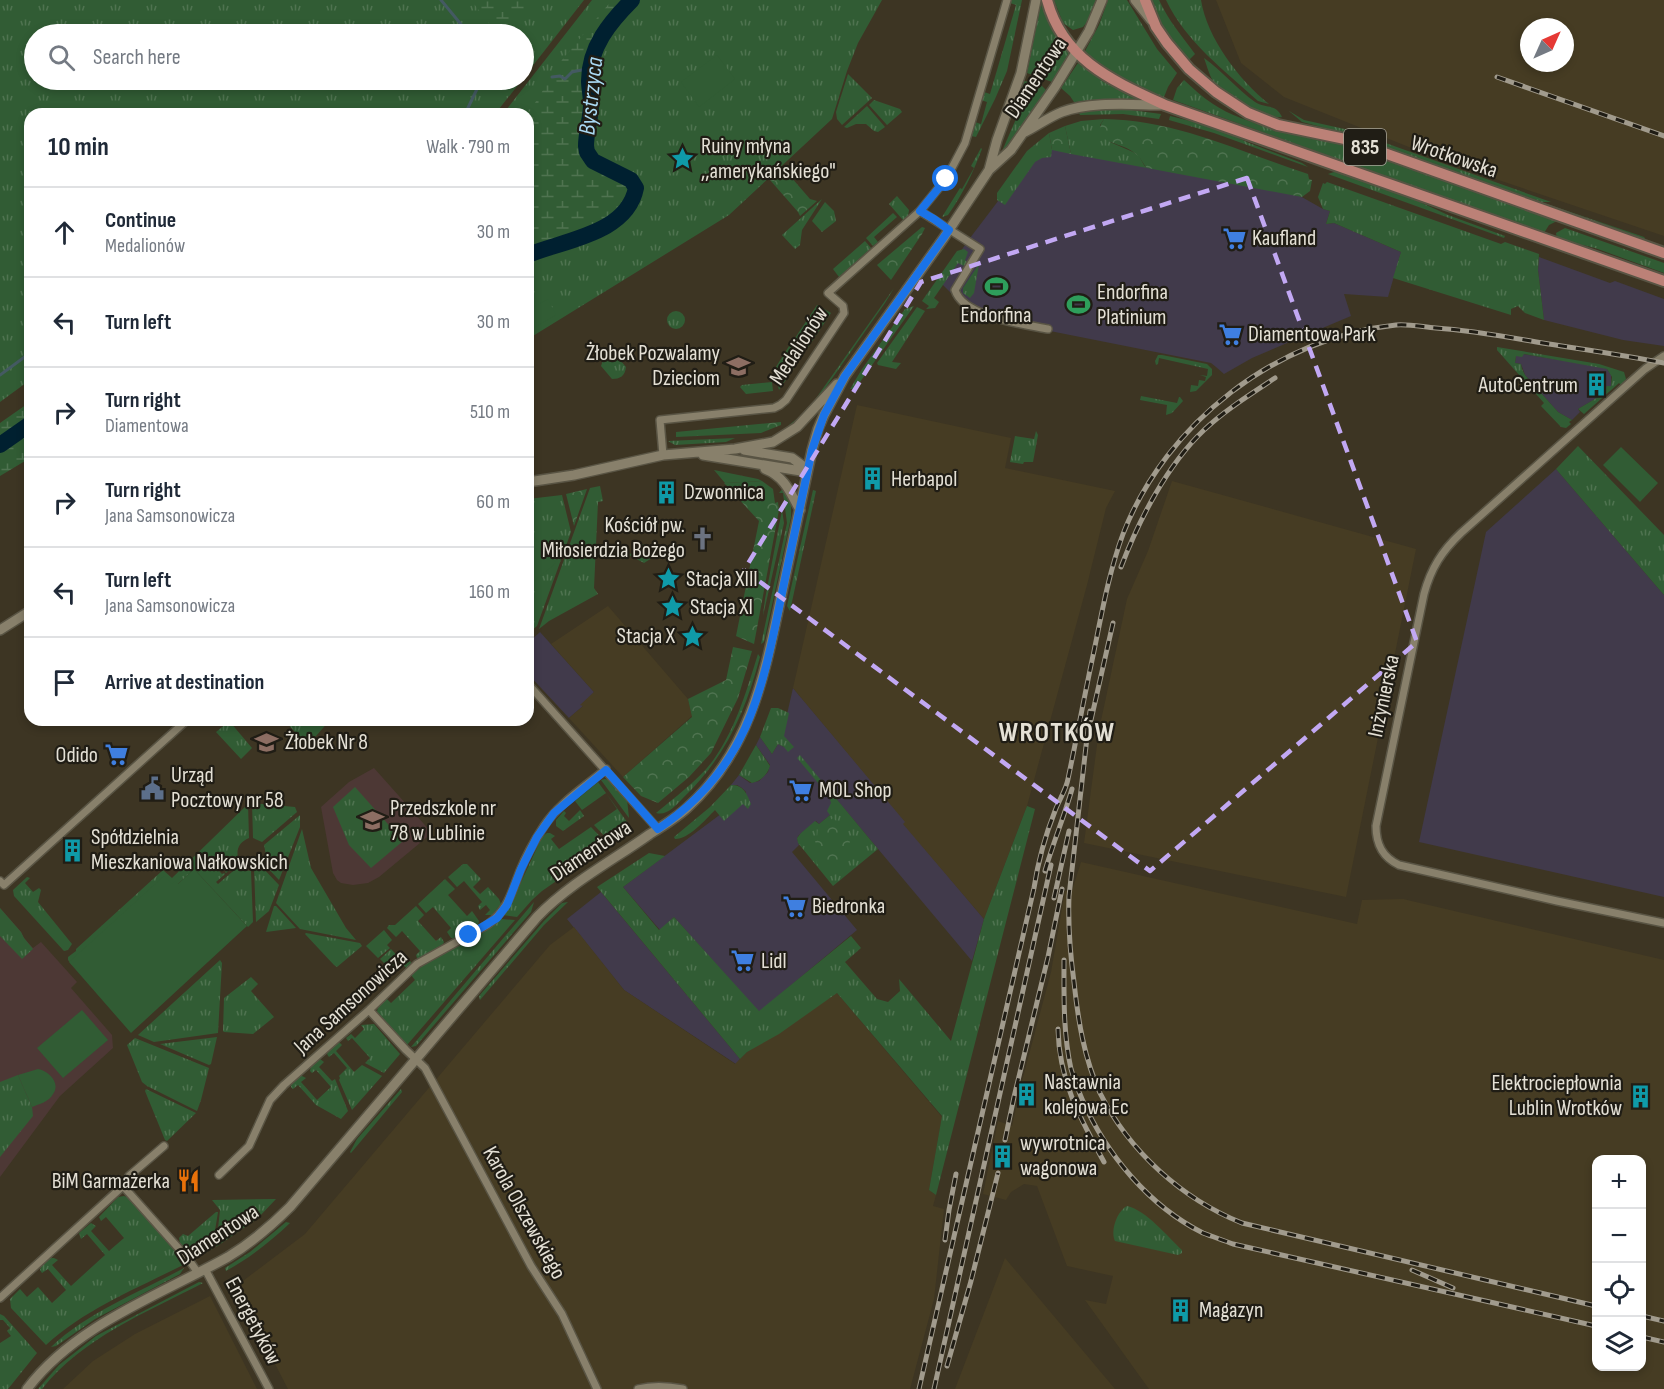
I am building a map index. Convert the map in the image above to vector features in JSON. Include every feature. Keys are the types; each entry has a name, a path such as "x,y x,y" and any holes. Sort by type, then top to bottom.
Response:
{"main road":[{"name":"Wrotkowska","path":"1047,0 1065,38 1089,64 1165,105 1664,281"},
{"name":"835","path":"1145,0 1156,27"},
{"name":"Wrotkowska","path":"1156,27 1176,55 1206,85 1228,101 1263,120 1345,139 1664,253"}],"street":[{"name":"Medalionów","path":"663,455 660,420 774,408 786,400 844,313 843,306 828,293 920,211 946,179 965,143 1007,0"},
{"name":"Diamentowa","path":"989,170 997,140 1021,73 1036,0"},
{"name":"Diamentowa","path":"27,1389 59,1354 86,1334 243,1248 281,1216 548,905 571,887 679,815 699,796 727,761 746,727 767,664 818,429 845,376 989,170 1011,150 1023,134 1077,53 1102,0"},
{"path":"1135,0 1156,27"},
{"name":"Wrotkowska","path":"1023,134 1057,114 1075,108 1094,105 1165,105"},
{"path":"920,211 980,249 955,290 956,295 980,314 1048,329"},
{"name":"Inżynierska","path":"1664,356 1646,369 1455,538 1437,559 1424,594 1376,826 1376,840 1385,856 1398,865 1664,923"},
{"path":"534,481 565,477 663,455 766,444 788,433 805,419 845,376"},
{"path":"735,449 792,458 807,472"},
{"path":"689,452 807,472"},
{"path":"754,464 774,472 782,479 800,510"},
{"path":"0,630 24,615"},
{"path":"534,691 658,829"},
{"path":"2,883 180,726"},
{"name":"Jana Samsonowicza","path":"219,1174 249,1146 270,1100 284,1084 369,1010 417,964 497,918 507,905 521,869 546,823 554,813 606,770"},
{"name":"Karola Olszewskiego","path":"369,1010 425,1068 531,1266 562,1314 597,1389"},
{"path":"0,1298 164,1146"},
{"name":"Energetyków","path":"123,1186 189,1260 202,1271 269,1389"},
{"path":"638,1389 649,1386 683,1389"}],"highlighted area":[{"path":"1247,178 1417,642 1150,871 744,570 921,282"}],"shaded area":[{"path":"1216,0 1664,0 1664,236 1454,165 1284,97 1241,63"},
{"path":"1039,147 1300,196 1330,211 1326,224 1334,223 1401,252 1388,297 1344,294 1351,316 1252,358 1224,374 1211,363 995,320 955,297 940,282 967,242"},
{"path":"1539,257 1610,283 1615,281 1664,299 1664,346 1623,340 1544,320 1538,270"},
{"path":"1523,354 1602,367 1607,369 1611,375 1611,386 1600,396 1578,409 1580,412 1572,420 1558,412 1525,375 1521,364 1515,363 1516,356"},
{"path":"857,405 1011,438 1005,468 1115,491 1106,508 1027,806 984,919 903,824 905,822 793,688"},
{"path":"1556,469 1664,595 1664,897 1419,842 1486,532"},
{"path":"1172,481 1416,549 1346,897 1084,843 1099,730 1127,599 1148,551"},
{"path":"608,606 688,699 692,716 623,777 569,718 594,692 551,644"},
{"path":"540,632 594,692 569,718 534,680 534,638"},
{"path":"793,688 984,919 972,961 837,800 830,815 819,824 816,821 799,835 797,838 799,845 792,852 857,930 759,1012 674,917 660,930 623,887 745,796 746,792 742,788 731,785 739,775 750,783 759,781 768,772 770,765 756,745 760,737 772,754 778,744 784,747 782,736"},
{"name":"Przedszkole nr 78 w Lublinie","path":"374,768 432,833 379,877 368,883 353,885 341,883 333,873 321,807 349,782"},
{"name":"Elektrociepłownia Lublin Wrotków","path":"1081,862 1357,924 1362,900 1403,899 1664,960 1664,1389 1149,1389 1085,1300 1106,1304 1113,1276 1067,1266 1037,1186 1024,1184 1011,1192 1006,1200 983,1194 998,1121 1012,1126 1051,972 1065,891 1072,891"},
{"path":"601,892 740,1059 736,1064 624,990 567,919"},
{"path":"0,908 33,948 41,942 77,982 71,988 112,1035 113,1048 60,1096 0,1177"},
{"path":"574,927 624,990 735,1064 747,1052 837,993 942,1117 929,1190 936,1195 933,1206 944,1209 934,1299 910,1389 288,1389 235,1287 305,1234 550,945"},
{"path":"1005,1258 1115,1389 955,1389"},
{"path":"210,1296 257,1389 63,1389 93,1361 135,1334"}],"green space":[{"path":"0,0 584,0 534,64 534,24 24,24 24,90 514,90 500,108 24,108 24,384 0,402"},
{"path":"471,0 533,0 514,24 489,24"},
{"path":"592,0 882,0 858,43 832,119 729,215 534,335 534,108 508,108 522,90 534,90 534,74"},
{"path":"612,0 641,0 599,40 586,146 593,161 631,180 636,188 630,203 620,216 592,233 534,253 534,108 532,108 562,60"},
{"path":"1011,0 1022,0 1007,71 976,137 971,136 975,122 981,124 987,102 981,100 984,92 990,94 1016,5 1010,3"},
{"path":"1054,0 1096,0 1087,22 1083,27 1073,30 1063,23"},
{"path":"1108,0 1127,0 1157,49 1177,73 1164,97 1122,78 1084,53 1099,25"},
{"path":"1149,0 1159,0 1195,54 1188,61 1165,31"},
{"path":"1166,0 1201,0 1210,29 1226,57 1236,71 1269,104 1258,101 1207,55 1184,29"},
{"path":"1041,3 1053,30 1069,54 1052,82 1027,73"},
{"path":"717,55 735,79 699,107 681,82"},
{"path":"1204,58 1255,102 1277,110 1282,117 1258,111 1220,89 1212,79"},
{"path":"1078,63 1104,82 1136,99 1074,102 1061,88"},
{"path":"848,74 872,98 842,125 837,119 836,112"},
{"path":"1184,80 1224,111 1251,122 1321,138 1557,221 1549,225 1544,233 1173,100 1177,88"},
{"path":"1024,81 1040,84 1046,90 999,158 1016,119"},
{"path":"874,100 900,109 902,112 887,125 869,105"},
{"path":"867,106 885,127 878,132 866,124 844,127"},
{"path":"1094,109 1161,114 1159,119 1123,114 1080,115 1078,111"},
{"path":"1289,111 1304,120 1349,130 1551,202 1542,202 1344,133 1302,122"},
{"path":"1170,116 1215,127 1308,167 1214,133 1169,120"},
{"path":"1104,119 1100,125 1110,142 1139,156 1147,168 1071,154 1065,126 1081,121"},
{"path":"1104,119 1157,125 1233,147 1308,174 1309,179 1312,180 1310,191 1302,197 1147,168 1135,153 1106,140 1100,129"},
{"path":"1065,126 1071,154 1052,150 1049,133"},
{"path":"1049,133 1051,157 1035,162 1005,205 997,200 997,193 1027,151"},
{"path":"981,148 975,167 963,191 948,215 942,217 974,168 971,166"},
{"path":"780,170 791,177 810,199 817,201 800,216 770,180"},
{"path":"1340,172 1407,196 1448,215 1505,236 1504,238 1328,174"},
{"path":"1327,182 1501,244 1505,242 1539,254 1538,270 1544,320 1525,313 1518,306 1511,309 1511,315 1393,278 1401,252 1334,223 1326,224 1330,211 1323,209 1318,197 1323,183"},
{"path":"897,196 909,210 908,216 903,220 889,204"},
{"path":"822,199 802,230 800,245 795,249 782,235"},
{"path":"825,202 834,211 836,221 822,232 812,221"},
{"path":"1545,205 1644,237 1646,240"},
{"path":"893,213 897,217 874,237 878,242 873,246 866,238"},
{"path":"922,227 925,228 922,234 891,280 877,265"},
{"path":"1565,228 1664,263 1664,273 1595,248 1557,239 1556,233"},
{"path":"865,241 871,248 839,277 833,269"},
{"path":"964,249 968,252 965,260 967,262 964,266 958,263 934,298 939,302 935,308 926,309 929,306 922,301 957,251"},
{"path":"979,264 974,293 970,298 963,293 963,288"},
{"path":"894,288 810,410 788,428 807,411"},
{"path":"548,299 556,315 534,328 534,307"},
{"path":"817,305 831,313 807,349 793,341"},
{"path":"914,306 855,389 850,389 905,309"},
{"path":"917,307 925,311 892,362 901,363 896,369 878,365 877,363"},
{"path":"676,311 682,314 685,320 682,326 676,329 670,326 667,320 670,314"},
{"path":"791,343 805,352 779,390 774,370"},
{"path":"1497,347 1599,364 1624,372 1626,379 1584,414 1578,409 1600,396 1607,386 1611,386 1612,377 1607,369 1524,354 1522,357 1516,356 1515,363 1521,364 1525,375 1558,412 1572,420 1566,428 1561,427 1541,406 1544,403 1497,350"},
{"path":"609,355 616,355 626,367 625,373 620,378 612,379 601,366 603,360"},
{"path":"1158,355 1207,364 1212,369 1212,375 1196,391 1190,392 1191,385 1198,386 1199,380 1205,381 1206,377 1200,375 1207,376 1208,369 1159,358 1156,365"},
{"path":"772,382 773,391 746,394 740,387 742,385"},
{"path":"1141,396 1177,403 1180,397 1183,401 1172,413 1166,415 1167,405 1140,400"},
{"path":"24,406 24,462 0,476 0,423"},
{"path":"781,422 781,425 761,433 676,437 676,432"},
{"path":"1036,431 1038,435 1033,462 1023,464 1010,462 1015,436 1034,439"},
{"path":"735,438 726,442 675,445 668,441"},
{"path":"1578,446 1664,535 1664,595 1556,469"},
{"path":"1621,447 1658,483 1640,502 1603,465"},
{"path":"714,470 758,479 762,481 725,483"},
{"path":"762,481 773,489 775,503 778,502 779,510 754,644 736,636 759,521 724,483"},
{"path":"600,486 603,501 598,502 594,588 598,594 539,629 590,488"},
{"path":"784,487 791,503 791,517 764,642 761,644 787,523 783,493 779,493"},
{"path":"587,489 574,526 566,494"},
{"path":"813,490 816,491 790,611 787,606"},
{"path":"562,495 571,532 537,626 534,628 534,498"},
{"path":"782,510 784,523 763,616 765,599"},
{"path":"534,537 556,563 534,581"},
{"path":"643,544 655,556 644,563 629,555"},
{"path":"733,647 752,651 738,698 711,753 689,777 658,803 641,796 623,777 692,717 688,699 726,680"},
{"path":"758,654 760,657 748,697 722,751 698,783 677,804 667,812 656,813 696,779 716,756 736,719"},
{"path":"771,708 778,708 789,713 784,736 794,747 788,752 778,744 772,754 760,737"},
{"path":"223,726 233,726 252,748 241,759 216,732"},
{"path":"290,726 325,726 309,744 306,744"},
{"path":"756,745 770,766 763,777 752,783 739,775"},
{"path":"800,755 878,849 833,886 798,843 797,838 801,833 815,821 819,824 830,815 827,811 831,803 829,796 797,758"},
{"path":"601,780 610,780 627,799 629,818"},
{"path":"598,782 606,793 582,810 575,801"},
{"path":"731,785 739,786 744,790 751,804 748,809 743,804 724,821 715,810 686,836 675,839 674,837 710,807"},
{"path":"355,787 403,841 371,868 349,845 333,807"},
{"path":"606,793 630,826 624,834 611,843 594,825 617,809"},
{"path":"252,803 295,807 297,812 262,842 253,838"},
{"path":"248,804 249,838 239,847 237,853 239,861 226,873 227,870 223,866 218,870 225,874 216,882 218,884 239,866 243,870 251,871 253,922 248,927 194,869 178,884 172,885 164,877 72,965 68,957 76,949 163,870 172,878"},
{"path":"1027,806 1035,809 936,1195 929,1190 942,1116 837,993 779,1034 747,1052 740,1059 597,887 649,853 665,856 623,887 659,930 674,917 759,1011 851,936 861,948 845,962 877,999 888,1002 900,991 899,979 951,1041 984,919"},
{"path":"580,810 584,816 563,831 556,826 556,820 564,811 566,813 564,816 569,821"},
{"path":"300,815 300,827 279,880 263,863 266,855 264,845"},
{"path":"833,818 839,824 840,831 850,839 842,867 829,876 817,863 816,860 821,851 814,840 817,837 818,827"},
{"path":"591,827 608,845 542,891 517,917 503,915 509,908 542,837 547,833 555,836 551,839 559,849"},
{"path":"302,829 311,868 346,928 356,940 300,929 276,903"},
{"path":"463,864 467,864 481,879 473,887 480,894 488,887 499,899 501,904 492,915 485,915 490,910 486,905 480,910 478,906 482,902 464,881 457,887 448,877"},
{"path":"260,865 279,885 269,911 256,922 254,868"},
{"path":"194,869 247,926 131,1033 69,962 164,876 172,884 175,881 178,884"},
{"path":"27,877 30,878 25,883 33,892 39,888 41,890 38,902 72,944 68,950 64,951 14,896 13,890"},
{"path":"445,879 455,889 448,895 467,916 472,911 479,921 478,925 454,939 447,932 451,928 433,907 426,913 418,904"},
{"path":"534,902 531,912 416,1046 411,1047"},
{"path":"568,902 544,925 480,1000 479,996 544,921 562,903"},
{"path":"274,906 276,906 296,928 266,932"},
{"path":"416,906 424,915 418,921 436,941 441,937 444,942 419,959 416,955 420,951 402,931 396,937 387,928 389,925 395,925"},
{"path":"0,908 33,949 22,959 0,936"},
{"path":"501,919 515,920 407,1045 377,1012 378,1006 386,998 391,1003 415,980 411,975 421,967"},
{"path":"384,930 392,940 387,945 390,948 378,958 366,946"},
{"path":"306,933 360,943 362,946 337,967"},
{"path":"391,949 405,964 410,961 412,964 407,969 400,961 392,971 380,959"},
{"path":"220,960 222,963 218,1033 154,1042 138,1035"},
{"path":"251,977 258,984 251,991 274,1017 253,1034 224,1032 224,998"},
{"path":"82,1010 108,1040 63,1078 37,1048"},
{"path":"374,1024 400,1054 384,1073 365,1063 370,1058 352,1038 348,1041 346,1038 351,1034 355,1038 364,1029 361,1025"},
{"path":"217,1037 209,1065 160,1044"},
{"path":"135,1038 209,1068 197,1111 142,1082 127,1045"},
{"path":"337,1043 342,1045 336,1051 354,1072 362,1065 382,1076 352,1110 339,1080 339,1076 347,1068 334,1053 329,1057 327,1054"},
{"path":"320,1059 324,1062 319,1067 332,1081 335,1079 348,1111 341,1119 316,1105 298,1085 293,1089 291,1087 300,1075 306,1078 301,1082 317,1100 331,1087 316,1070 312,1073 310,1071 311,1066"},
{"path":"38,1069 53,1078 56,1086 49,1099 32,1107 18,1075"},
{"path":"18,1075 32,1107 33,1116 0,1157 0,1082"},
{"path":"146,1089 196,1113 167,1141 145,1091"},
{"path":"401,1089 402,1092 351,1153 357,1139"},
{"path":"118,1197 130,1198 185,1261 185,1264 95,1310 61,1332 46,1345 11,1308 10,1299 20,1289 27,1297 38,1287 52,1303 66,1290 48,1269 42,1273 40,1270 50,1258 58,1260 52,1265 71,1286 105,1255 87,1234 81,1239 79,1233 91,1223 96,1226 91,1231 109,1251 124,1238 106,1217 101,1221 99,1217"},
{"path":"276,1199 258,1218 216,1247 220,1210 212,1200"},
{"path":"1127,1206 1149,1218 1182,1250 1182,1253 1178,1255 1115,1241 1113,1232 1115,1222 1120,1212"},
{"path":"218,1212 212,1249 194,1259 180,1243 179,1238 183,1234 188,1236"},
{"path":"286,1222 290,1223 268,1243 226,1271 225,1268 250,1252"},
{"path":"184,1268 180,1274 95,1319 56,1346 51,1347 81,1323"},
{"path":"199,1282 203,1283 138,1316 96,1341 58,1371 42,1389 38,1389 59,1365 96,1336"},
{"path":"0,1314 37,1353 8,1389 0,1389 0,1343 11,1336 7,1331 10,1328 3,1320 0,1320"}],"waterway":[{"path":"441,0 461,24"},
{"name":"Bystrzyca","path":"534,253 592,233 607,225 620,216 630,203 636,188 631,180 593,161 586,146 591,109 589,81 593,57 602,36 632,0"},
{"path":"552,77 560,76 565,79 572,72 591,68"},
{"path":"468,108 477,90"},
{"path":"0,375 24,357"},
{"name":"Bystrzyca","path":"0,445 24,428"}],"railway":[{"path":"1497,77 1664,136"},
{"path":"919,1389 1040,859 1051,820 1068,779 1110,577 1123,534 1142,494 1167,456 1197,422 1231,392 1269,367 1309,347 1352,333 1396,325 1411,325 1492,335 1664,363"},
{"path":"1121,567 1155,494 1191,444 1221,416 1275,378"},
{"path":"1091,720 1113,623"},
{"path":"1090,711 1069,896 1073,971 1082,1039 1094,1080 1112,1114 1142,1153 1178,1187 1220,1213 1242,1223 1592,1305"},
{"path":"1045,871 1072,789"},
{"path":"1054,898 1069,831"},
{"path":"934,1389 1051,865"},
{"path":"1005,1140 1062,889"},
{"path":"1064,960 1064,1014 1067,1042 1071,1069 1082,1099 1103,1139 1131,1176 1147,1193 1183,1222 1203,1233 1233,1244 1592,1325"},
{"path":"1058,1029 1062,1066 1072,1098 1104,1162"},
{"path":"947,1366 998,1173"},
{"path":"945,1240 956,1174"},
{"path":"1412,1270 1453,1288"},
{"path":"1646,1317 1664,1321"},
{"path":"1646,1338 1664,1342"}],"place":[{"name":"Ruiny młyna ,,amerykańskiego\"","path":"683,159"},
{"name":"Kaufland","path":"1234,238"},
{"name":"Endorfina","path":"996,286"},
{"name":"Endorfina Platinium","path":"1079,305"},
{"name":"Diamentowa Park","path":"1230,334"},
{"name":"Żłobek Pozwalamy Dzieciom","path":"738,366"},
{"name":"AutoCentrum","path":"1596,385"},
{"name":"Herbapol","path":"873,479"},
{"name":"Dzwonnica","path":"666,492"},
{"name":"Kościół pw. Miłosierdzia Bożego","path":"703,538"},
{"name":"Stacja XIII","path":"668,579"},
{"name":"Stacja XI","path":"672,607"},
{"name":"Stacja X","path":"693,636"},
{"name":"Żłobek Nr 8","path":"267,742"},
{"name":"Odido","path":"116,755"},
{"name":"Urząd Pocztowy nr 58","path":"153,788"},
{"name":"MOL Shop","path":"801,790"},
{"name":"Przedszkole nr 78 w Lublinie","path":"372,821"},
{"name":"Spółdzielnia Mieszkaniowa Nałkowskich","path":"73,850"},
{"name":"Biedronka","path":"794,906"},
{"name":"Lidl","path":"743,961"},
{"name":"Nastawnia kolejowa Ec","path":"1026,1095"},
{"name":"Elektrociepłownia Lublin Wrotków","path":"1640,1096"},
{"name":"wywrotnica wagonowa","path":"1002,1156"},
{"name":"BiM Garmażerka","path":"188,1181"},
{"name":"Magazyn","path":"1181,1310"}],"district":[{"name":"WROTKÓW","path":"1057,732"}],"route":[{"path":"469,935 497,918 507,905 537,837 554,813 606,770 658,829 679,815 699,796 734,750 746,727 764,676 818,429 845,376 949,230 920,211 946,179"}]}
